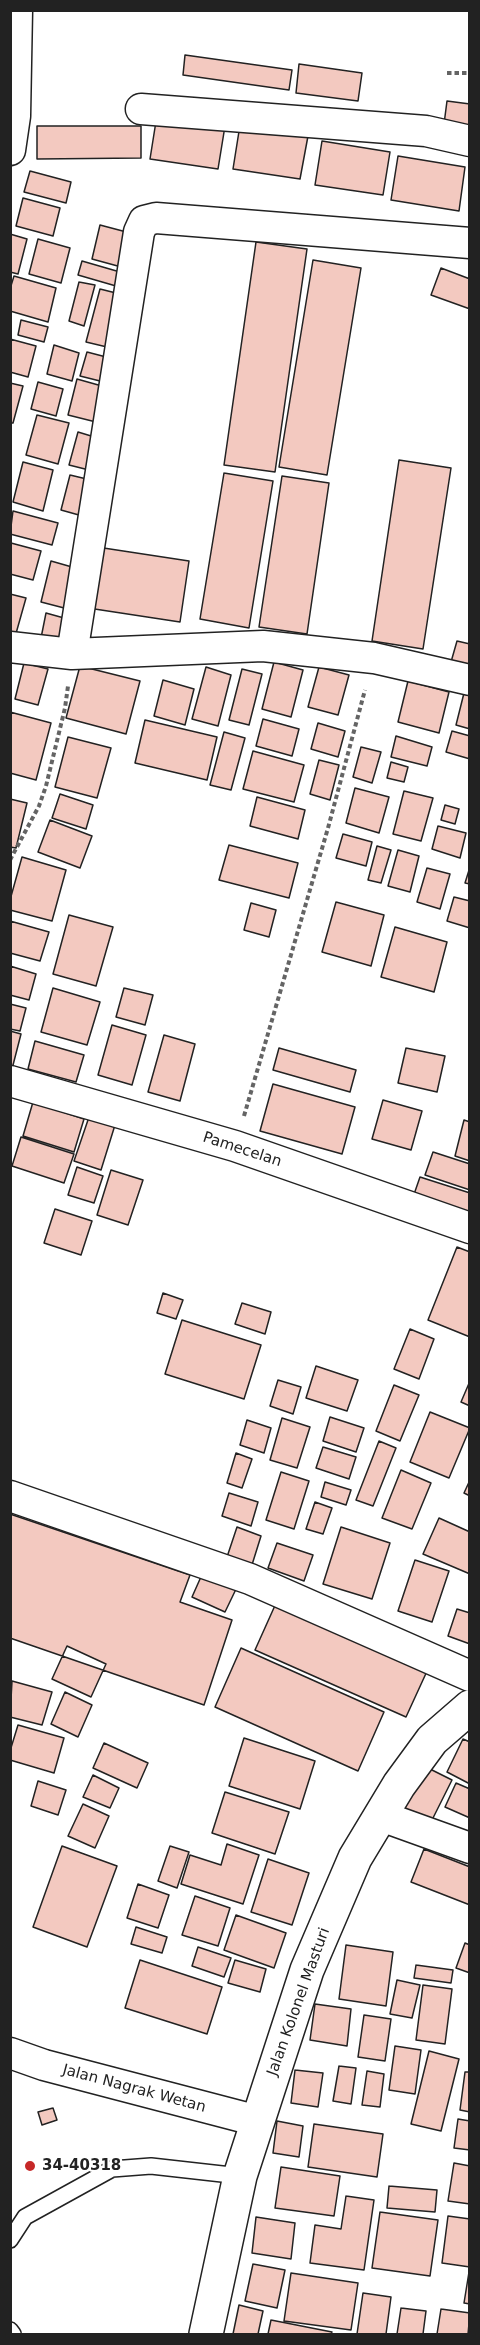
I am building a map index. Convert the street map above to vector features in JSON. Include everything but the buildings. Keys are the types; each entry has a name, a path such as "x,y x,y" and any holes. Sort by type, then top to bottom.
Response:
{"main road":[{"name":"Jalan Kolonel Masturi","path":"206,2334 240,2176 308,1970 355,1858 399,1785 432,1740 470,1707"}],"street":[{"path":"10,150 15,116 17,10"},
{"path":"141,109 426,131 470,141"},
{"path":"72,654 139,232 144,220 156,218 470,243"},
{"path":"10,647 72,654 263,646 374,658 470,680"},
{"name":"Pamecelan","path":"10,1081 235,1146 470,1228"},
{"path":"10,1496 250,1579 470,1676"},
{"path":"381,1816 470,1848"},
{"name":"Jalan Nagrak Wetan","path":"10,2053 44,2065 258,2121"}],"lane":[{"path":"10,2240 25,2217 112,2169 151,2166 240,2176"},
{"path":"10,2330 13,2334"}],"path":[{"path":"447,73 470,73"},
{"path":"10,860 39,806 46,786 65,708 72,654"},
{"path":"235,1146 328,828 374,658"}],"place":[{"name":"34-40318","path":"30,2166"}]}
